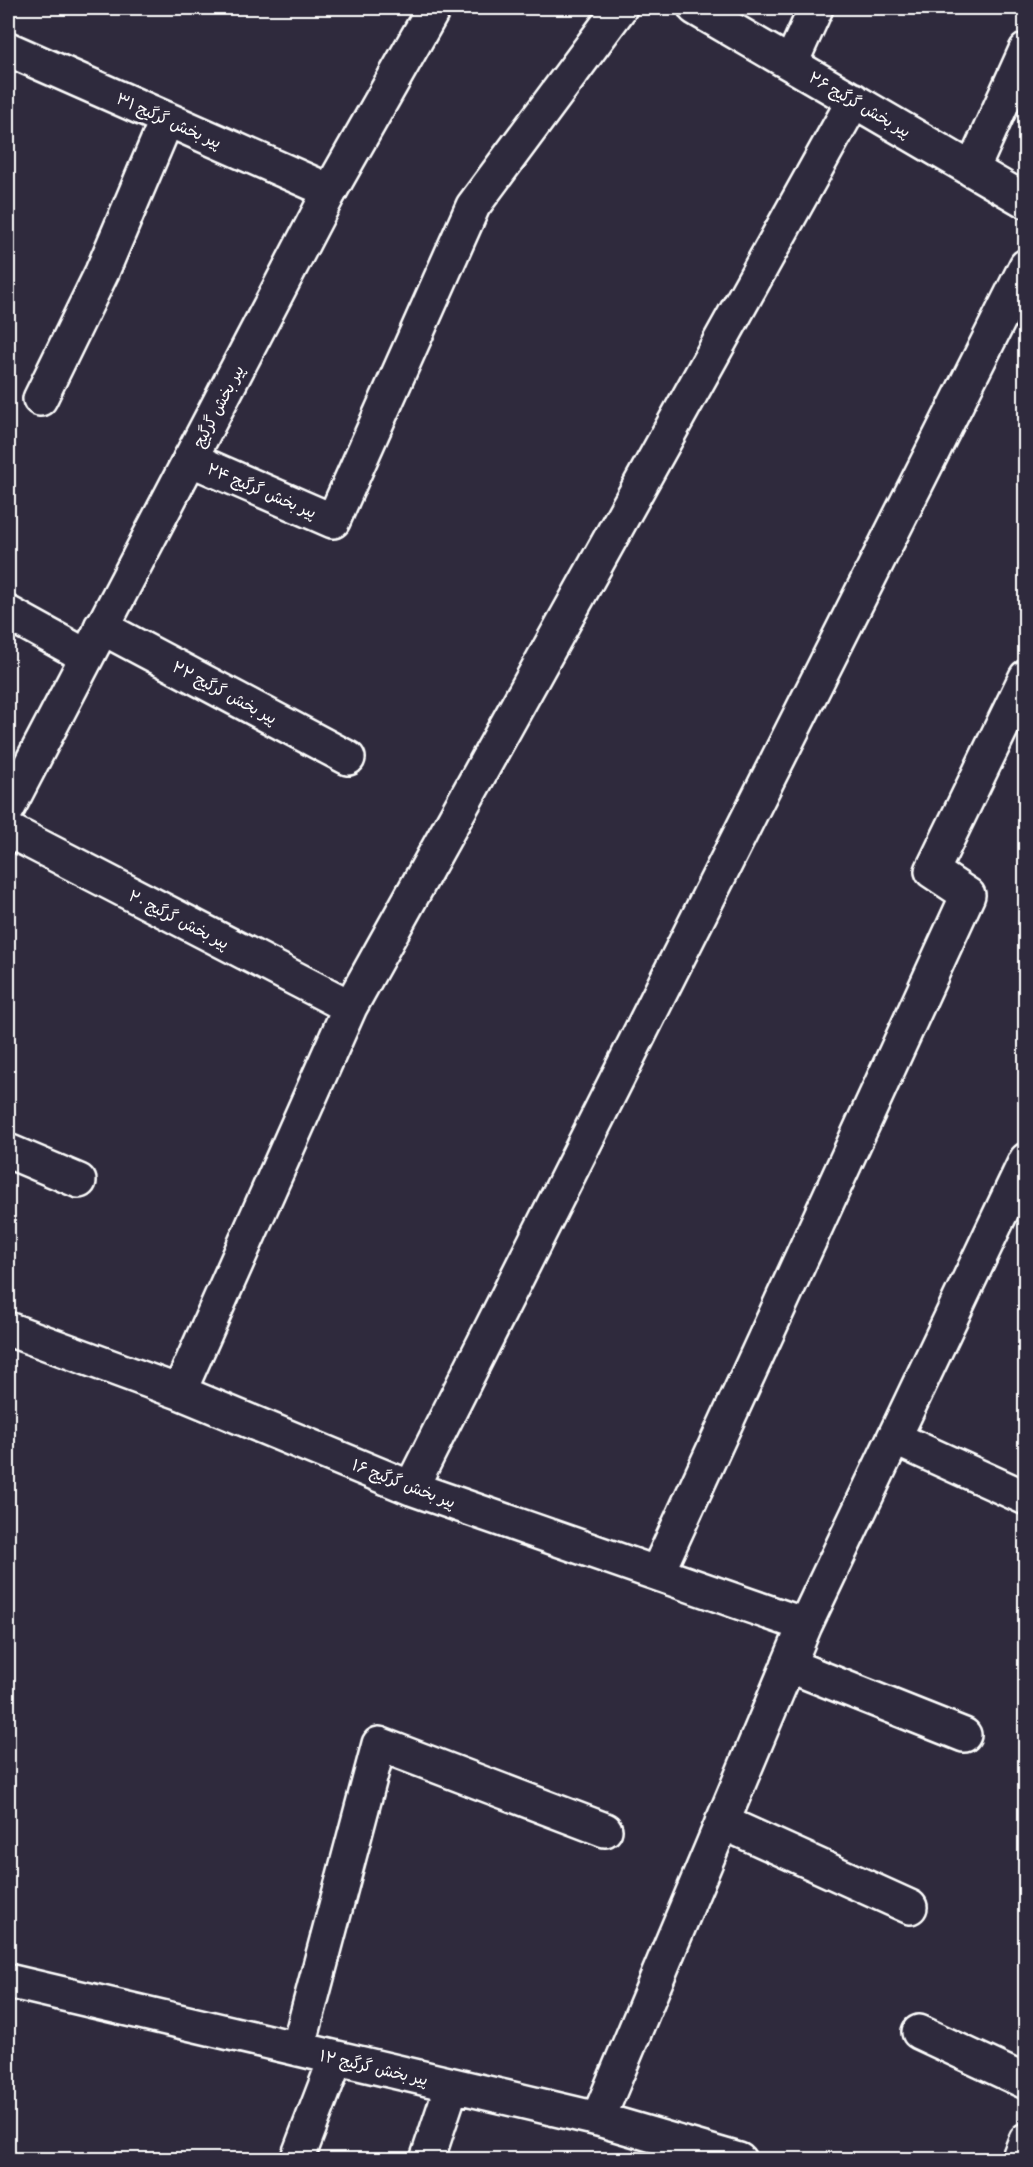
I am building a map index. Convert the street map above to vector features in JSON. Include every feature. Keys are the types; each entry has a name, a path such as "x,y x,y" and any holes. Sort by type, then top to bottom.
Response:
{"street":[{"name":"پیر بخش گرگیج","path":"8,808 330,191 434,8"},
{"name":"پیر بخش گرگیج ۲۴","path":"190,459 333,521 473,206 620,8"},
{"name":"پیر بخش گرگیج ۲۶","path":"695,8 1026,201"},
{"path":"791,63 816,8"},
{"name":"پیر بخش گرگیج ۳۱","path":"8,49 330,191"},
{"path":"972,170 1026,50"},
{"path":"179,1392 350,1007 854,100"},
{"path":"40,399 102,272 167,119"},
{"path":"411,1488 1026,266"},
{"path":"8,613 86,656"},
{"name":"پیر بخش گرگیج ۲۲","path":"101,627 348,758"},
{"path":"657,1573 968,895 932,871 1026,677"},
{"name":"پیر بخش گرگیج ۲۰","path":"8,830 350,1007"},
{"path":"8,1151 79,1181"},
{"path":"598,2119 805,1625 1026,1160"},
{"name":"پیر بخش گرگیج ۱۶","path":"8,1329 179,1392 411,1488 805,1625"},
{"path":"894,1438 1026,1498"},
{"path":"788,1665 964,1735"},
{"path":"298,2049 379,1744 605,1830"},
{"path":"722,1822 910,1907"},
{"name":"پیر بخش گرگیج ۱۲","path":"8,1981 598,2119 717,2157"},
{"path":"919,2032 1026,2082"},
{"path":"297,2160 336,2058"},
{"path":"427,2160 453,2085"},
{"path":"1018,2160 1026,2140"}]}
